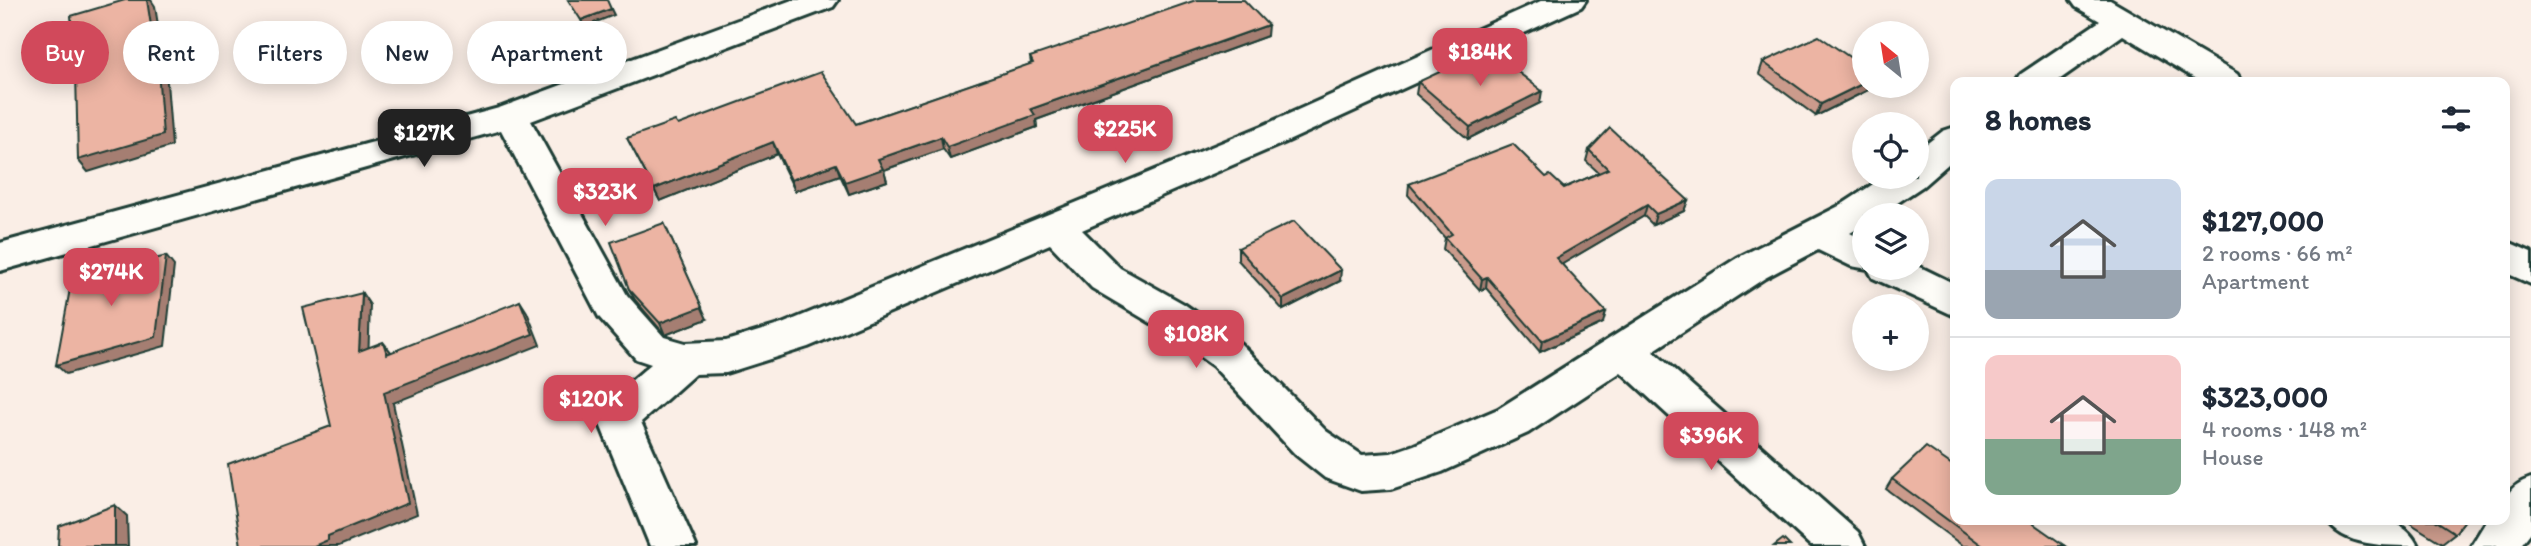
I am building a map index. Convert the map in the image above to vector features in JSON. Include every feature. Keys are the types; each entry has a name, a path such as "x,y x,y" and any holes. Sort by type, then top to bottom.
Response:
{"street":[{"path":"0,257 511,116 822,0"},
{"path":"511,116 613,306 650,348 685,359 726,357 794,336 1274,134 1570,0"},
{"path":"2087,0 2217,77"},
{"path":"2040,77 2124,20"},
{"path":"1929,161 1950,143"},
{"path":"1055,226 1105,278 1170,315 1227,355 1311,443 1340,465 1361,473 1391,471 1427,459 1513,421 1751,268 1854,214 1892,189"},
{"path":"1818,233 1852,250"},
{"path":"2510,258 2531,270"},
{"path":"1912,280 1950,299"},
{"path":"1624,350 1842,546"},
{"path":"673,546 618,417 685,359"},
{"path":"2510,525 2531,497"},
{"path":"2358,525 2395,546"},
{"path":"2494,546 2510,525"}],"building":[{"path":"125,0 147,0 150,21 123,21 123,84 159,84 163,135 78,160 76,84 109,84 109,21 71,21 71,16"},
{"path":"568,0 607,0 611,9 581,20"},
{"path":"1196,0 1244,0 1268,25 1031,109 1035,115 947,147 941,137 878,159 883,169 845,182 836,164 791,180 773,142 654,189 627,138 675,121 678,125 821,72 856,124 1033,63 1030,57"},
{"path":"1819,36 1852,59 1852,89 1821,104 1763,62"},
{"path":"1489,49 1542,91 1470,127 1418,82"},
{"path":"1610,128 1688,200 1656,214 1647,205 1556,258 1606,312 1542,341 1487,277 1482,279 1445,238 1452,234 1409,184 1513,144 1546,177 1550,175 1564,188 1608,169 1589,150"},
{"path":"1294,221 1341,270 1283,299 1238,248"},
{"path":"664,223 702,307 660,323 629,289 611,242"},
{"path":"166,256 156,337 56,365 74,267 112,257 110,271"},
{"path":"362,293 359,351 383,342 387,354 520,301 533,334 384,392 408,503 328,536 328,540 314,546 241,546 228,464 331,426 303,308"},
{"path":"1926,447 1950,464 1950,522 1892,479"},
{"path":"115,505 115,546 58,546 59,526"},
{"path":"1954,525 2035,525 2065,546 1983,546"},
{"path":"2443,525 2461,525 2455,533"},
{"path":"1783,539 1790,546 1774,546"}]}
